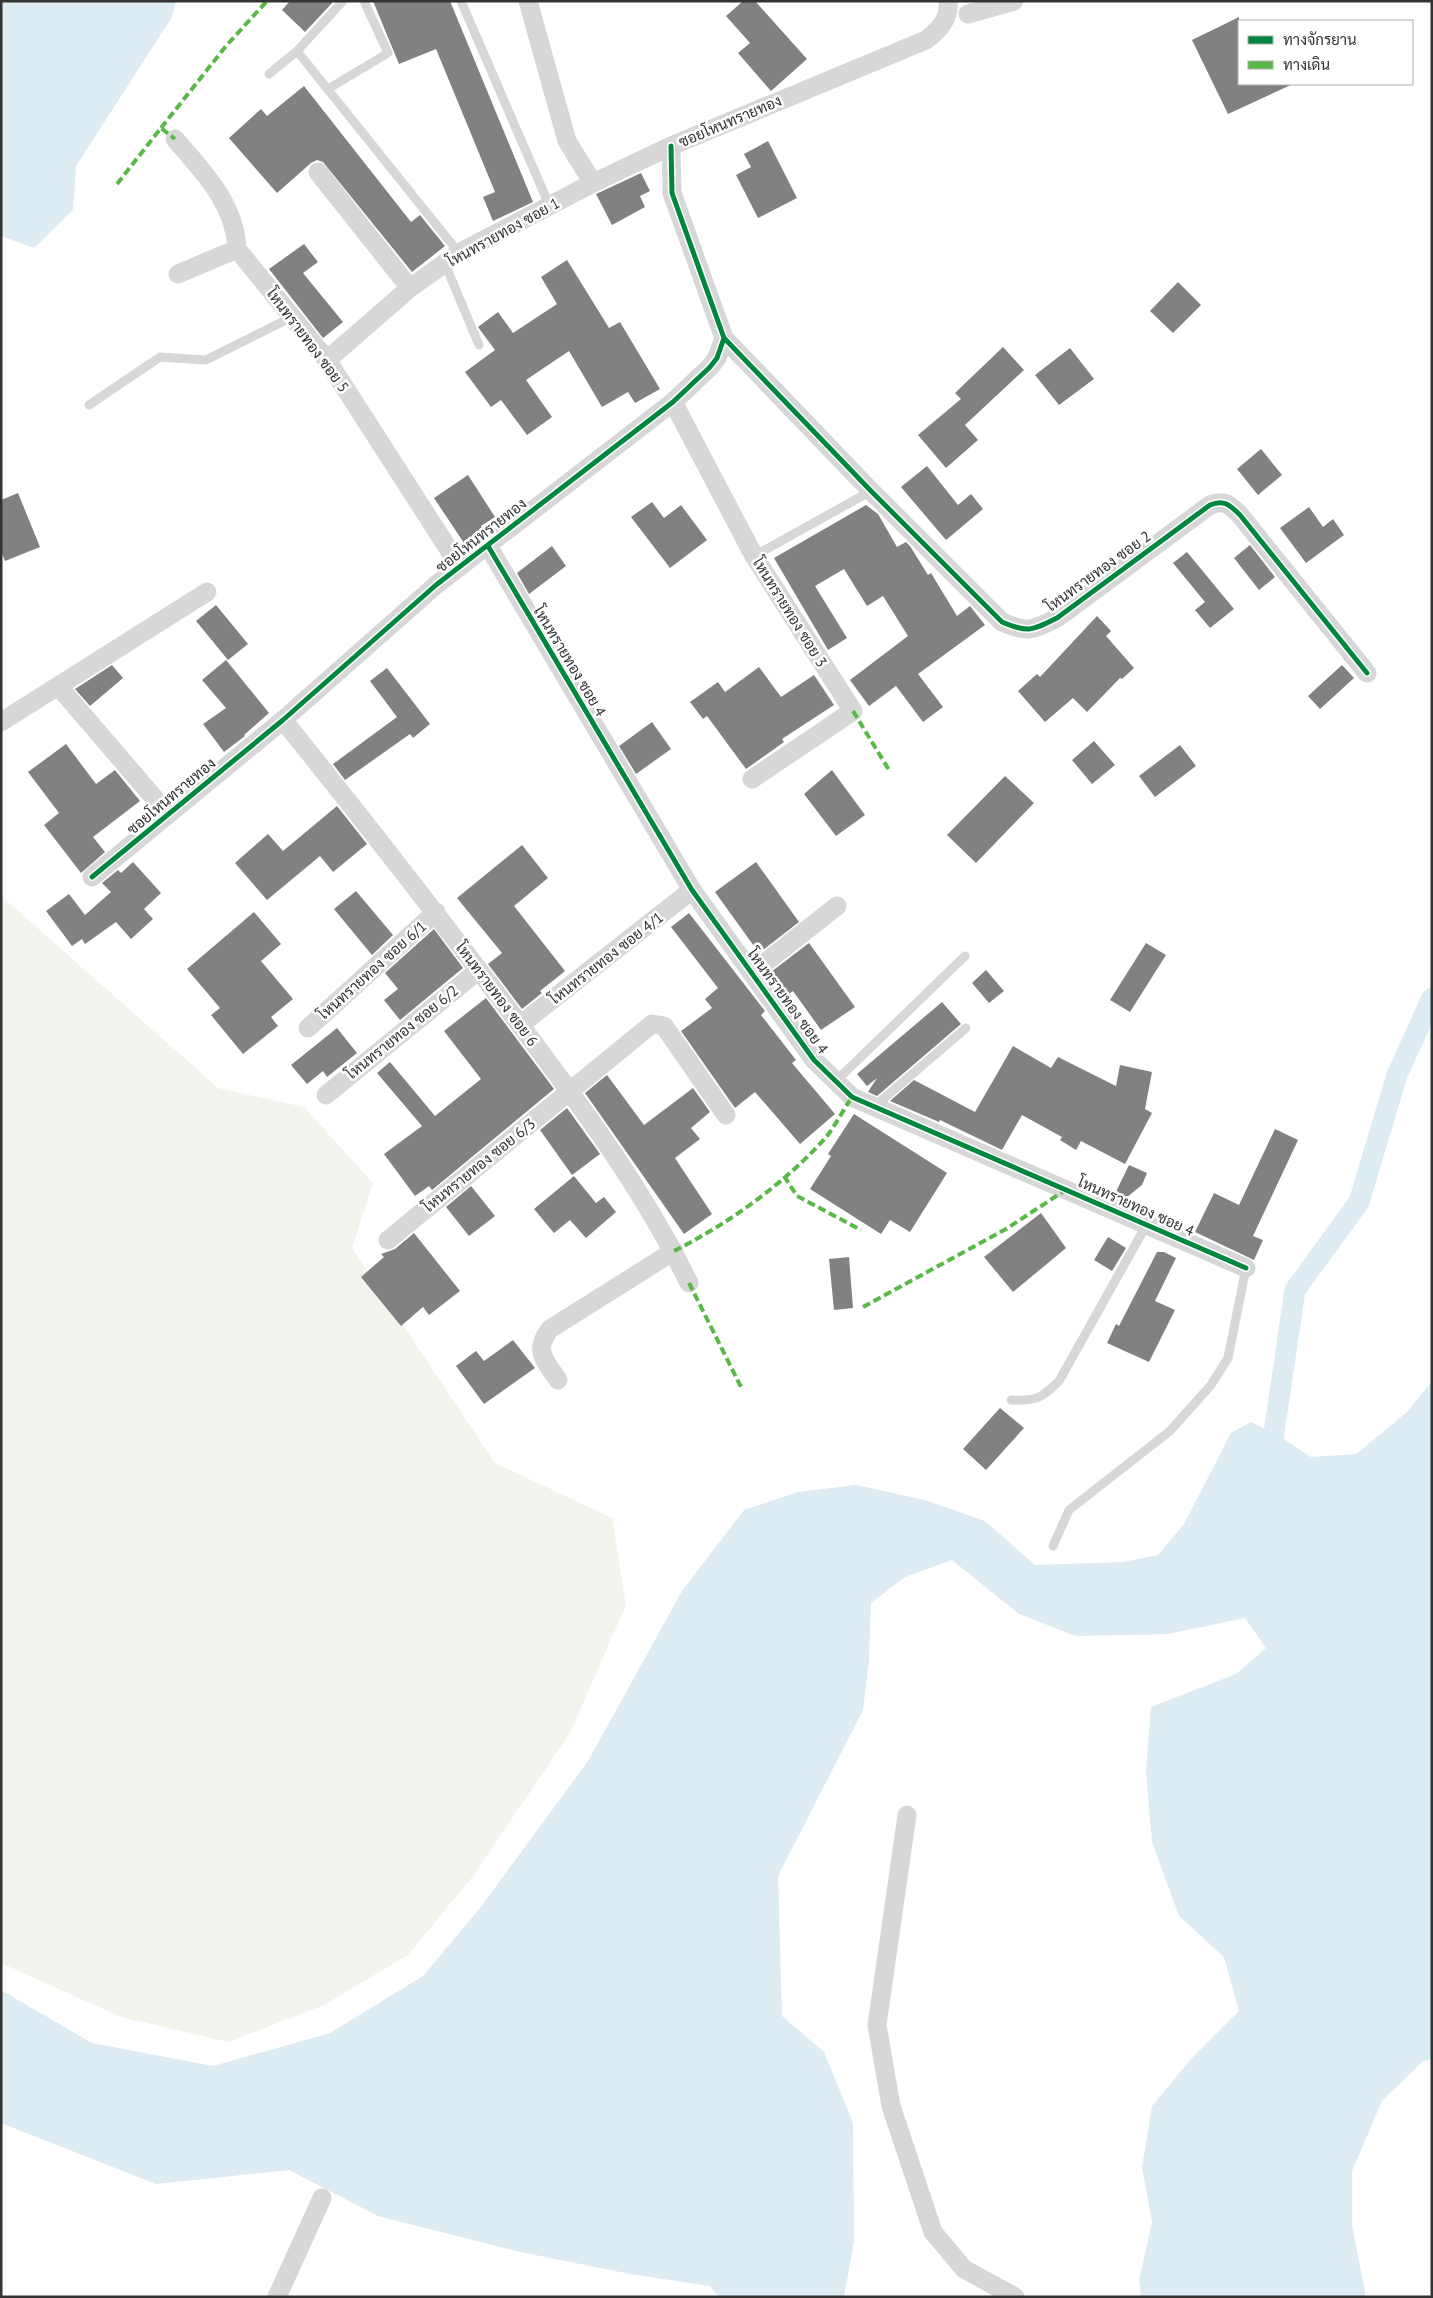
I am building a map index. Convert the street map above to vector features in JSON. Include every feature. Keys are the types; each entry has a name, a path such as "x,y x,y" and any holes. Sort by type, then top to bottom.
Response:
{"street":[{"path":"528,1 567,141 593,182"},
{"name":"ซอยโหนทรายทอง","path":"92,877 283,720 436,586 673,402 710,367 717,358 724,338 672,192 671,146 926,40 941,29 949,9 948,1"},
{"path":"968,14 1014,1"},
{"name":"โหนทรายทอง ซอย 5","path":"175,139 217,189 236,232 237,248 326,360 460,567"},
{"name":"โหนทรายทอง ซอย 1","path":"326,360 410,288 452,258 550,207 593,182 671,146"},
{"path":"318,172 410,288"},
{"path":"178,274 237,248"},
{"name":"โหนทรายทอง ซอย 2","path":"724,338 871,491 1002,622 1022,630 1037,628 1057,618 1210,505 1226,502 1240,515 1367,673"},
{"name":"โหนทรายทอง ซอย 3","path":"673,402 754,556 853,711 752,779"},
{"name":"โหนทรายทอง ซอย 4","path":"488,546 692,890 814,1060 852,1097 1246,1268"},
{"path":"1,722 208,592"},
{"path":"59,687 168,814"},
{"name":"โหนทรายทอง ซอย 6","path":"283,720 436,912 570,1090 639,1191 674,1251 689,1283"},
{"name":"โหนทรายทอง ซอย 4/1","path":"520,1025 692,890"},
{"path":"752,973 837,906"},
{"name":"โหนทรายทอง ซอย 6/1","path":"308,1028 436,912"},
{"name":"โหนทรายทอง ซอย 6/2","path":"326,1095 479,970"},
{"name":"โหนทรายทอง ซอย 6/3","path":"388,1240 646,1028 658,1024 664,1026 726,1115"},
{"path":"558,1380 541,1352 541,1343 550,1329 674,1251"},
{"path":"907,1815 877,2025 890,2106 933,2232 964,2269 1015,2297"},
{"path":"277,2297 322,2198"}],"lane":[{"path":"269,74 298,51 343,1"},
{"path":"328,89 388,53 364,1"},
{"path":"461,1 550,207"},
{"path":"298,51 452,258 479,344"},
{"path":"89,405 160,357 206,360 292,317"},
{"path":"754,556 871,491"},
{"path":"836,1081 965,956"},
{"path":"874,1106 966,1028"},
{"path":"1010,1400 1034,1401 1044,1396 1059,1381 1147,1224"},
{"name":"โหนทรายทอง ซอย 4","path":"1052,1546 1069,1510 1170,1432 1212,1385 1228,1358 1246,1268"}],"shaded area":[{"path":"1,1 176,1 172,17 76,166 73,210 34,248 1,236"},
{"path":"1,891 7,901 218,1088 304,1107 373,1183 352,1248 495,1463 612,1518 626,1605 570,1733 474,1875 408,1955 324,2005 229,2042 121,2017 1,1963"},
{"path":"1432,1381 1432,2059 1423,2061 1382,2101 1352,2171 1352,2225 1366,2297 1141,2297 1139,2280 1152,2222 1142,2167 1152,2106 1190,2060 1239,2011 1224,1957 1179,1916 1152,1842 1146,1771 1151,1707 1236,1674 1266,1648 1245,1618 1168,1634 1076,1636 1019,1614 952,1560 905,1577 871,1603 869,1661 863,1710 778,1876 782,2016 824,2052 853,2123 854,2242 844,2297 719,2297 710,2286 630,2274 520,2252 378,2216 289,2170 156,2184 1,2123 1,1990 92,2043 213,2066 330,2033 423,1976 480,1908 588,1761 682,1591 744,1510 798,1492 856,1485 925,1500 985,1521 1035,1565 1123,1562 1158,1555 1184,1524 1231,1433 1251,1422 1279,1436 1311,1457 1356,1454 1407,1412"}],"building":[{"path":"290,1 334,1 305,32 282,10"},
{"path":"373,1 450,1 533,202 493,221 483,197 495,192 436,49 399,64"},
{"path":"743,1 755,1 807,59 771,91 738,53 750,43 726,16"},
{"path":"1239,17 1238,85 1291,85 1228,114 1192,40"},
{"path":"304,86 411,222 420,215 445,246 412,272 323,162 317,160 311,163 277,193 229,138 261,109 267,116"},
{"path":"768,141 797,198 758,218 736,175 751,167 744,154"},
{"path":"641,173 650,191 640,196 645,207 612,225 596,194"},
{"path":"304,244 318,262 303,273 343,322 323,338 269,269"},
{"path":"567,260 609,328 620,322 660,389 635,403 628,392 602,407 569,351 526,380 552,417 527,435 501,400 491,407 465,372 495,350 478,327 498,312 513,333 557,304 541,277"},
{"path":"1178,282 1201,305 1173,333 1150,311"},
{"path":"1003,347 1024,370 965,425 978,440 946,468 918,435 961,399 955,393"},
{"path":"1070,348 1094,379 1059,405 1035,375"},
{"path":"1261,449 1282,475 1258,495 1237,469"},
{"path":"927,466 958,505 971,494 983,509 946,540 901,487"},
{"path":"468,475 495,517 481,526 483,530 464,543 434,498"},
{"path":"18,493 40,547 5,561 1,551 1,500"},
{"path":"652,502 664,518 681,505 707,540 670,568 631,517"},
{"path":"866,505 878,514 897,547 906,542 910,546 928,575 931,573 957,616 970,606 985,625 918,674 943,707 923,722 896,686 869,706 850,680 908,636 883,596 867,606 844,569 815,586 847,638 828,650 774,558"},
{"path":"1309,507 1323,527 1333,519 1344,535 1306,563 1280,528"},
{"path":"1250,545 1275,577 1259,590 1234,558"},
{"path":"552,546 566,566 529,594 517,573"},
{"path":"1187,552 1234,609 1210,628 1195,610 1205,602 1173,563"},
{"path":"216,605 248,644 228,660 196,621"},
{"path":"1097,616 1111,631 1106,636 1134,668 1122,679 1120,678 1087,712 1073,698 1045,722 1018,691 1037,674 1040,677"},
{"path":"226,660 269,713 245,736 224,752 203,724 226,708 202,680"},
{"path":"112,665 123,678 90,706 75,689"},
{"path":"1342,665 1354,678 1320,709 1308,696"},
{"path":"759,667 781,697 814,675 834,705 782,739 784,742 746,769 707,716 703,719 690,702 718,682 725,692"},
{"path":"387,668 430,724 413,738 410,734 345,780 333,764 397,717 370,681"},
{"path":"652,722 671,749 636,774 619,746"},
{"path":"1094,741 1115,765 1092,784 1072,760"},
{"path":"66,744 96,784 115,770 140,801 93,837 105,852 81,873 44,825 59,813 28,772"},
{"path":"1180,745 1196,766 1155,797 1139,776"},
{"path":"832,770 865,815 836,836 804,794"},
{"path":"1005,776 1034,803 976,863 947,835"},
{"path":"337,806 367,844 333,872 320,856 267,900 235,863 268,834 283,851"},
{"path":"522,845 548,878 514,906 565,971 540,991 542,993 522,1009 488,964 502,953 457,898"},
{"path":"133,862 161,893 144,909 153,919 131,939 116,922 85,944 82,939 72,946 46,911 69,894 85,915 111,892 102,883 118,870 121,873"},
{"path":"756,862 799,922 759,953 715,892"},
{"path":"356,891 393,935 372,955 334,909"},
{"path":"254,912 281,944 261,961 293,999 271,1017 278,1026 243,1054 211,1015 220,1008 187,969"},
{"path":"689,913 765,1011 761,1015 796,1060 792,1063 835,1114 800,1144 755,1092 735,1108 681,1031 712,1008 705,999 718,988 671,927"},
{"path":"434,929 463,968 400,1020 384,1000 398,989 385,973"},
{"path":"809,943 855,1007 821,1030 793,991 783,998 767,975"},
{"path":"1146,943 1166,955 1130,1012 1110,1000"},
{"path":"986,970 1004,991 989,1003 972,983"},
{"path":"486,998 554,1089 432,1190 429,1186 415,1196 384,1154 422,1126 377,1073 390,1062 435,1116 481,1079 444,1031"},
{"path":"942,1002 961,1024 877,1096 868,1092 877,1078 867,1086 857,1074"},
{"path":"337,1028 357,1053 327,1077 323,1071 307,1084 291,1065"},
{"path":"1013,1046 1051,1068 1058,1057 1116,1086 1120,1065 1152,1072 1145,1109 1152,1113 1125,1164 1081,1141 1076,1150 1060,1140 1062,1137 1022,1115 1002,1150 940,1120 939,1122 890,1101 914,1080 975,1112"},
{"path":"607,1075 644,1125 693,1088 710,1112 691,1128 700,1139 675,1158 712,1214 684,1234 585,1093"},
{"path":"567,1108 600,1154 572,1175 540,1130"},
{"path":"854,1114 947,1173 910,1232 890,1220 881,1234 810,1189 831,1156 828,1154"},
{"path":"1275,1129 1298,1140 1253,1236 1263,1240 1254,1260 1195,1232 1214,1193 1239,1205"},
{"path":"1129,1165 1147,1173 1142,1185 1121,1202 1113,1198"},
{"path":"574,1176 596,1203 604,1197 616,1212 586,1238 570,1220 554,1233 534,1209"},
{"path":"471,1186 495,1216 469,1236 446,1207"},
{"path":"1041,1213 1066,1248 1013,1292 984,1257"},
{"path":"414,1233 460,1291 429,1315 423,1307 401,1326 361,1277 384,1257 381,1254 395,1249"},
{"path":"1108,1237 1126,1248 1112,1271 1094,1260"},
{"path":"1157,1252 1164,1252 1176,1258 1155,1301 1175,1310 1149,1362 1107,1343 1116,1324 1119,1326"},
{"path":"849,1257 853,1308 834,1310 829,1259"},
{"path":"513,1340 535,1368 484,1404 456,1366 476,1351 484,1361"},
{"path":"1000,1408 1024,1428 986,1470 963,1449"}],"waterway":[{"path":"1270,1460 1295,1290 1359,1202 1397,1075 1432,998"}],"marked path":[{"path":"161,128 226,46 267,1"},
{"path":"117,184 161,128 175,139"},
{"path":"853,711 889,770"},
{"path":"674,1251 736,1215 794,1170 827,1136 852,1097"},
{"path":"784,1176 797,1196 861,1230"},
{"path":"863,1307 1006,1229 1067,1189"},
{"path":"689,1283 742,1389"}],"cycle path":[{"path":"92,877 283,720 436,585 673,402 710,367 717,358 724,338 672,193 671,146"},
{"path":"724,338 871,491 1002,622 1018,628 1030,629 1057,618 1210,505 1223,503 1230,506 1240,515 1367,673"},
{"path":"488,546 692,890 814,1060 852,1097 1246,1268"}]}
